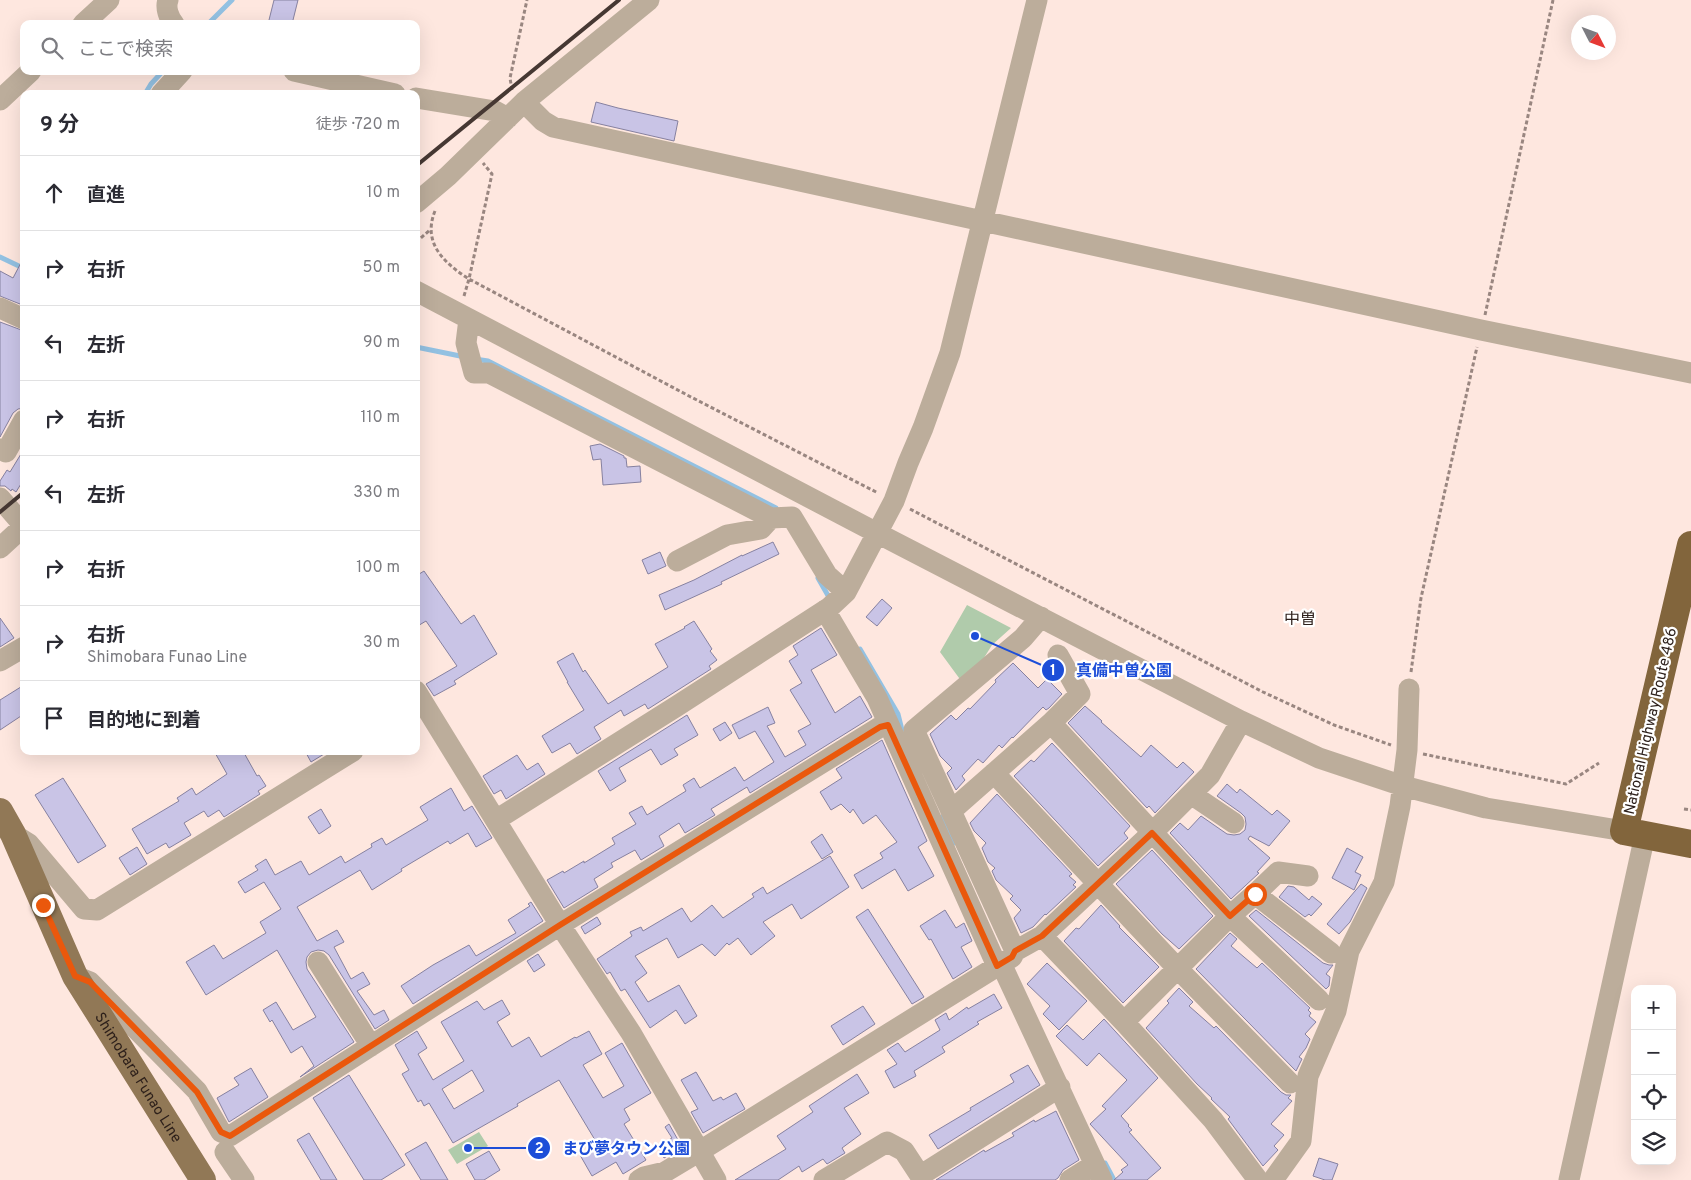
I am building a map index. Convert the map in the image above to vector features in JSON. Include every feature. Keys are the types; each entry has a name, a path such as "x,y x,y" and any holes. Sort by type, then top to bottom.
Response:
{"highway":[{"name":"National Highway Route 486","path":"1691,545 1635,833 1691,844"}],"main road":[{"name":"Shimobara Funao Line","path":"0,811 75,976 203,1180"}],"street":[{"path":"87,20 109,0"},
{"path":"168,0 166,3 168,14 172,20"},
{"path":"426,205 472,152 516,110 649,0"},
{"path":"496,820 677,706 835,602 894,501 950,353 1037,0"},
{"path":"0,100 27,75"},
{"path":"165,90 178,75"},
{"path":"312,75 378,90"},
{"path":"420,99 495,110 516,110 553,127 1481,330 1691,374"},
{"path":"420,293 1041,618 1241,721 1319,758 1403,786 1486,808 1635,833 1569,1180"},
{"path":"0,308 20,318"},
{"path":"464,316 466,343 474,373 489,373 760,511 778,518 792,517 827,575 835,602 888,725 1007,959"},
{"path":"0,449 6,452 20,427"},
{"path":"0,498 20,521"},
{"path":"677,561 727,535 761,530 778,518"},
{"path":"0,548 20,530"},
{"path":"1041,618 1022,638 914,730 951,811 1007,959 1005,972 1060,1087 1098,1173 1070,1180"},
{"path":"0,662 20,650"},
{"path":"951,811 1051,723 1080,694 1058,655"},
{"path":"1273,1180 1302,1141 1308,1076 1336,1011 1348,951 1384,882 1400,812 1407,750 1409,689"},
{"path":"420,705 496,820 560,925 631,1033 716,1180"},
{"path":"639,1180 665,1172 700,1152 1042,936 1152,833 1210,775 1241,721"},
{"path":"1051,723 1230,916 1319,1000"},
{"path":"75,976 90,982 197,1092 221,1132 230,1136 560,925 880,727 888,725"},
{"path":"12,834 29,844 84,909 96,910 347,755"},
{"path":"994,773 1178,969 1290,1083"},
{"path":"1191,794 1234,823"},
{"path":"1124,1022 1230,916 1278,872 1308,876"},
{"path":"1255,894 1331,953"},
{"path":"1042,936 1124,1022 1213,1120 1258,1180"},
{"path":"318,962 371,1046"},
{"path":"824,1180 887,1142 904,1151 922,1178 1060,1087"},
{"path":"225,1152 244,1180"}],"path":[{"path":"516,110 510,78 527,0"},
{"path":"1409,689 1421,598 1553,0"},
{"path":"464,316 469,279 492,174 472,152"},
{"path":"426,205 430,230 439,254 451,267 469,279 879,493"},
{"path":"420,239 430,230"},
{"path":"902,505 1263,692 1334,725 1407,750 1566,784 1599,763"},
{"path":"1684,809 1691,810"}],"green space":[{"path":"967,605 1011,628 992,645 977,669 962,682 940,652"},
{"path":"479,1132 488,1146 457,1164 448,1150"}],"building":[{"path":"274,0 298,0 293,20 269,20"},
{"path":"596,102 678,121 674,141 591,122"},
{"path":"20,265 20,304 0,296 0,271 13,278"},
{"path":"0,322 20,330 20,409 13,413 0,437"},
{"path":"600,444 624,456 627,467 640,466 641,482 603,485 601,459 593,460 590,446"},
{"path":"20,456 20,486 16,492 12,489 11,491 5,486 0,486 0,481 7,470 10,472"},
{"path":"773,542 779,554 721,582 722,584 665,610 659,595"},
{"path":"660,552 666,566 648,574 642,560"},
{"path":"424,571 461,624 474,615 497,654 454,681 456,684 434,696 426,684 457,666 426,621 420,625 420,574"},
{"path":"882,599 892,608 877,626 866,617"},
{"path":"0,618 14,638 0,647"},
{"path":"694,621 717,660 709,666 711,669 648,709 645,704 624,716 621,710 594,727 601,739 577,754 570,743 552,753 542,736 584,710 557,662 573,653 583,672 585,670 608,704 668,667 655,644"},
{"path":"821,628 837,655 811,670 835,713 860,696 872,717 750,793 747,787 711,809 715,815 685,833 679,823 659,836 664,846 641,860 635,850 611,863 613,867 594,879 598,887 564,908 547,880 563,871 564,873 584,861 584,863 615,844 612,838 636,824 629,813 642,806 647,815 686,791 683,785 694,778 700,788 735,767 744,781 774,762 755,731 739,739 732,725 768,707 775,723 767,726 785,757 806,745 798,731 811,724 790,690 802,683 789,661 798,655 793,646"},
{"path":"1013,663 1038,688 1047,679 1062,694 1049,708 1046,710 1043,707 1002,748 999,745 983,763 978,759 962,776 965,780 956,790 947,773 952,768 940,756 930,734 951,715 956,720 968,708 970,709 996,682 995,680"},
{"path":"20,688 20,717 0,730 0,700"},
{"path":"1085,706 1141,757 1151,745 1177,768 1183,762 1194,772 1155,813 1149,806 1147,808 1068,723"},
{"path":"687,715 698,735 674,749 678,755 661,765 651,749 619,768 626,781 610,791 598,771"},
{"path":"725,722 732,733 720,741 713,729"},
{"path":"882,740 927,841 918,847 934,876 908,891 895,869 862,889 854,875 883,858 880,853 897,842 876,815 863,824 853,809 850,813 841,804 831,810 820,792 842,778 836,769"},
{"path":"1052,743 1130,826 1124,833 1128,838 1098,866 1014,776 1031,760 1034,762"},
{"path":"216,755 245,755 257,776 259,775 266,786 258,791 260,794 224,817 219,810 208,817 204,811 184,823 191,835 169,848 166,843 147,854 132,829 179,801 177,798 192,788 196,795 227,774"},
{"path":"307,755 322,755 311,762"},
{"path":"517,755 527,770 538,763 545,774 506,799 501,790 494,794 483,776"},
{"path":"63,778 106,846 78,863 35,795"},
{"path":"1227,784 1237,793 1240,789 1272,815 1277,810 1290,821 1269,846 1250,836 1248,839 1270,858 1257,872 1259,873 1231,899 1170,833 1180,823 1188,830 1201,816 1227,834 1240,834 1245,830 1245,817 1217,796"},
{"path":"451,788 464,811 472,806 492,838 476,847 468,833 450,844 448,841 401,869 402,871 372,890 360,870 297,907 317,941 337,930 344,942 334,947 351,979 363,972 370,984 357,991 374,1015 384,1010 389,1020 375,1029 329,955 324,951 318,950 311,952 307,957 307,969 354,1042 300,1077 314,1066 302,1046 291,1053 272,1020 270,1022 263,1010 276,1002 293,1030 316,1017 277,950 206,995 186,962 214,945 223,959 266,933 260,922 281,909 264,882 245,893 238,882 258,870 255,866 266,859 275,875 301,861 309,875 341,856 345,863 372,847 371,844 382,838 386,845 428,820 420,807"},
{"path":"997,794 1072,874 1069,876 1076,882 1073,885 1076,887 1046,915 1033,927 1021,933 1014,918 1021,910 1010,899 1013,896 996,880 992,871 995,868 988,862 982,848 986,843 974,831 970,823"},
{"path":"321,809 331,826 319,834 308,817"},
{"path":"822,834 833,852 822,859 811,842"},
{"path":"137,847 147,864 130,875 119,858"},
{"path":"1347,848 1363,857 1355,872 1361,875 1354,890 1332,878"},
{"path":"1152,850 1213,916 1179,949 1162,934 1116,884"},
{"path":"830,856 849,887 801,919 792,904 763,922 775,936 751,955 738,938 729,945 727,943 715,956 702,944 678,958 667,938 635,956 647,973 635,982 648,1002 679,985 697,1016 685,1024 676,1010 650,1028 625,989 621,991 610,972 607,974 597,959 632,936 630,932 641,927 643,931 682,908 691,922 712,905 723,918 754,897 752,894 763,887 767,894"},
{"path":"1361,884 1367,888 1350,922 1339,934 1327,924"},
{"path":"1288,886 1294,887 1309,900 1312,896 1322,904 1311,916 1309,914 1305,917 1279,897"},
{"path":"531,902 543,921 413,1004 401,986 469,945 476,956 516,933 508,920 530,906 528,904"},
{"path":"1101,905 1119,927 1159,967 1123,1003 1064,941 1076,928 1079,929"},
{"path":"868,909 924,997 912,1004 856,917"},
{"path":"945,910 956,928 964,923 972,941 961,947 972,967 953,979 931,939 929,940 920,926"},
{"path":"1256,910 1323,963 1333,965 1326,974 1330,977 1329,986 1326,989 1249,916"},
{"path":"597,917 601,924 585,934 581,927"},
{"path":"1230,933 1237,939 1231,946 1257,968 1262,963 1310,1008 1308,1010 1311,1013 1309,1016 1316,1022 1305,1034 1310,1039 1299,1057 1302,1059 1296,1071 1196,969"},
{"path":"538,954 545,965 534,972 527,961"},
{"path":"1047,963 1087,1001 1059,1030 1043,1014 1050,1006 1027,984"},
{"path":"1179,988 1193,1002 1189,1006 1214,1028 1216,1026 1281,1092 1291,1095 1288,1098 1292,1101 1271,1124 1284,1135 1274,1146 1278,1150 1263,1166 1228,1119 1230,1117 1146,1028 1169,1003 1167,1001"},
{"path":"994,994 1002,1008 977,1022 979,1024 942,1047 945,1052 914,1071 916,1076 894,1088 885,1071 897,1064 887,1050 898,1043 905,1052 940,1030 935,1020 946,1013 949,1020 967,1007 968,1009"},
{"path":"502,1000 510,1014 497,1022 512,1047 529,1037 541,1057 589,1031 602,1054 583,1065 603,1098 624,1086 605,1053 622,1043 651,1093 624,1109 630,1120 624,1124 646,1160 623,1174 616,1162 592,1176 580,1155 598,1145 559,1080 453,1143 429,1103 424,1106 421,1100 418,1102 402,1074 409,1070 395,1045 417,1031 427,1048 418,1054 433,1080 464,1061 441,1022 477,1001 484,1010","holes":["472,1070 484,1091 454,1109 442,1089"]},
{"path":"863,1006 875,1024 843,1045 831,1026"},
{"path":"1104,1019 1158,1078 1121,1116 1132,1130 1129,1132 1161,1168 1147,1180 1114,1180 1123,1172 1121,1170 1128,1165 1090,1124 1106,1109 1102,1106 1127,1080 1099,1053 1087,1066 1056,1036 1067,1025 1083,1040"},
{"path":"1028,1065 1040,1085 938,1149 929,1135 1014,1082 1010,1075"},
{"path":"251,1068 268,1097 229,1122 217,1098 239,1085 234,1078"},
{"path":"696,1072 713,1101 721,1097 723,1100 736,1093 745,1109 703,1133 691,1112 698,1109 681,1080"},
{"path":"857,1074 869,1093 844,1108 861,1134 842,1148 845,1153 827,1164 823,1159 802,1172 799,1166 778,1180 735,1180 786,1149 777,1136 813,1112 809,1106"},
{"path":"349,1075 405,1165 381,1180 364,1180 313,1098"},
{"path":"1056,1111 1079,1160 1063,1170 1055,1180 936,1180 984,1150 985,1152 1014,1136 1012,1133 1034,1120 1035,1122"},
{"path":"669,1124 682,1147 664,1158 658,1146 672,1138 665,1127"},
{"path":"309,1133 337,1180 321,1180 297,1140"},
{"path":"426,1142 448,1180 421,1180 405,1154"},
{"path":"489,1151 500,1170 484,1180 475,1180 466,1164"},
{"path":"1319,1158 1338,1164 1332,1180 1313,1176"}],"waterway":[{"path":"212,20 232,0"},
{"path":"147,90 159,75"},
{"path":"0,257 20,267"},
{"path":"420,348 465,357"},
{"path":"475,359 488,361 776,508 777,511"},
{"path":"818,578 830,599"},
{"path":"860,649 898,714 902,730"},
{"path":"942,817 954,843"},
{"path":"1105,1163 1114,1180"}],"railway":[{"path":"420,163 619,0"},
{"path":"0,512 20,495"}],"place":[{"name":"真備中曽公園","path":"975,636"},
{"name":"まび夢タウン公園","path":"468,1148"}],"district":[{"name":"中曽","path":"1300,618"}],"route":[{"path":"43,905 75,976 90,982 168,1062 197,1092 221,1132 230,1136 560,925 880,727 888,725 997,966 1012,957 1015,951 1042,936 1152,833 1230,916 1255,894"}]}
